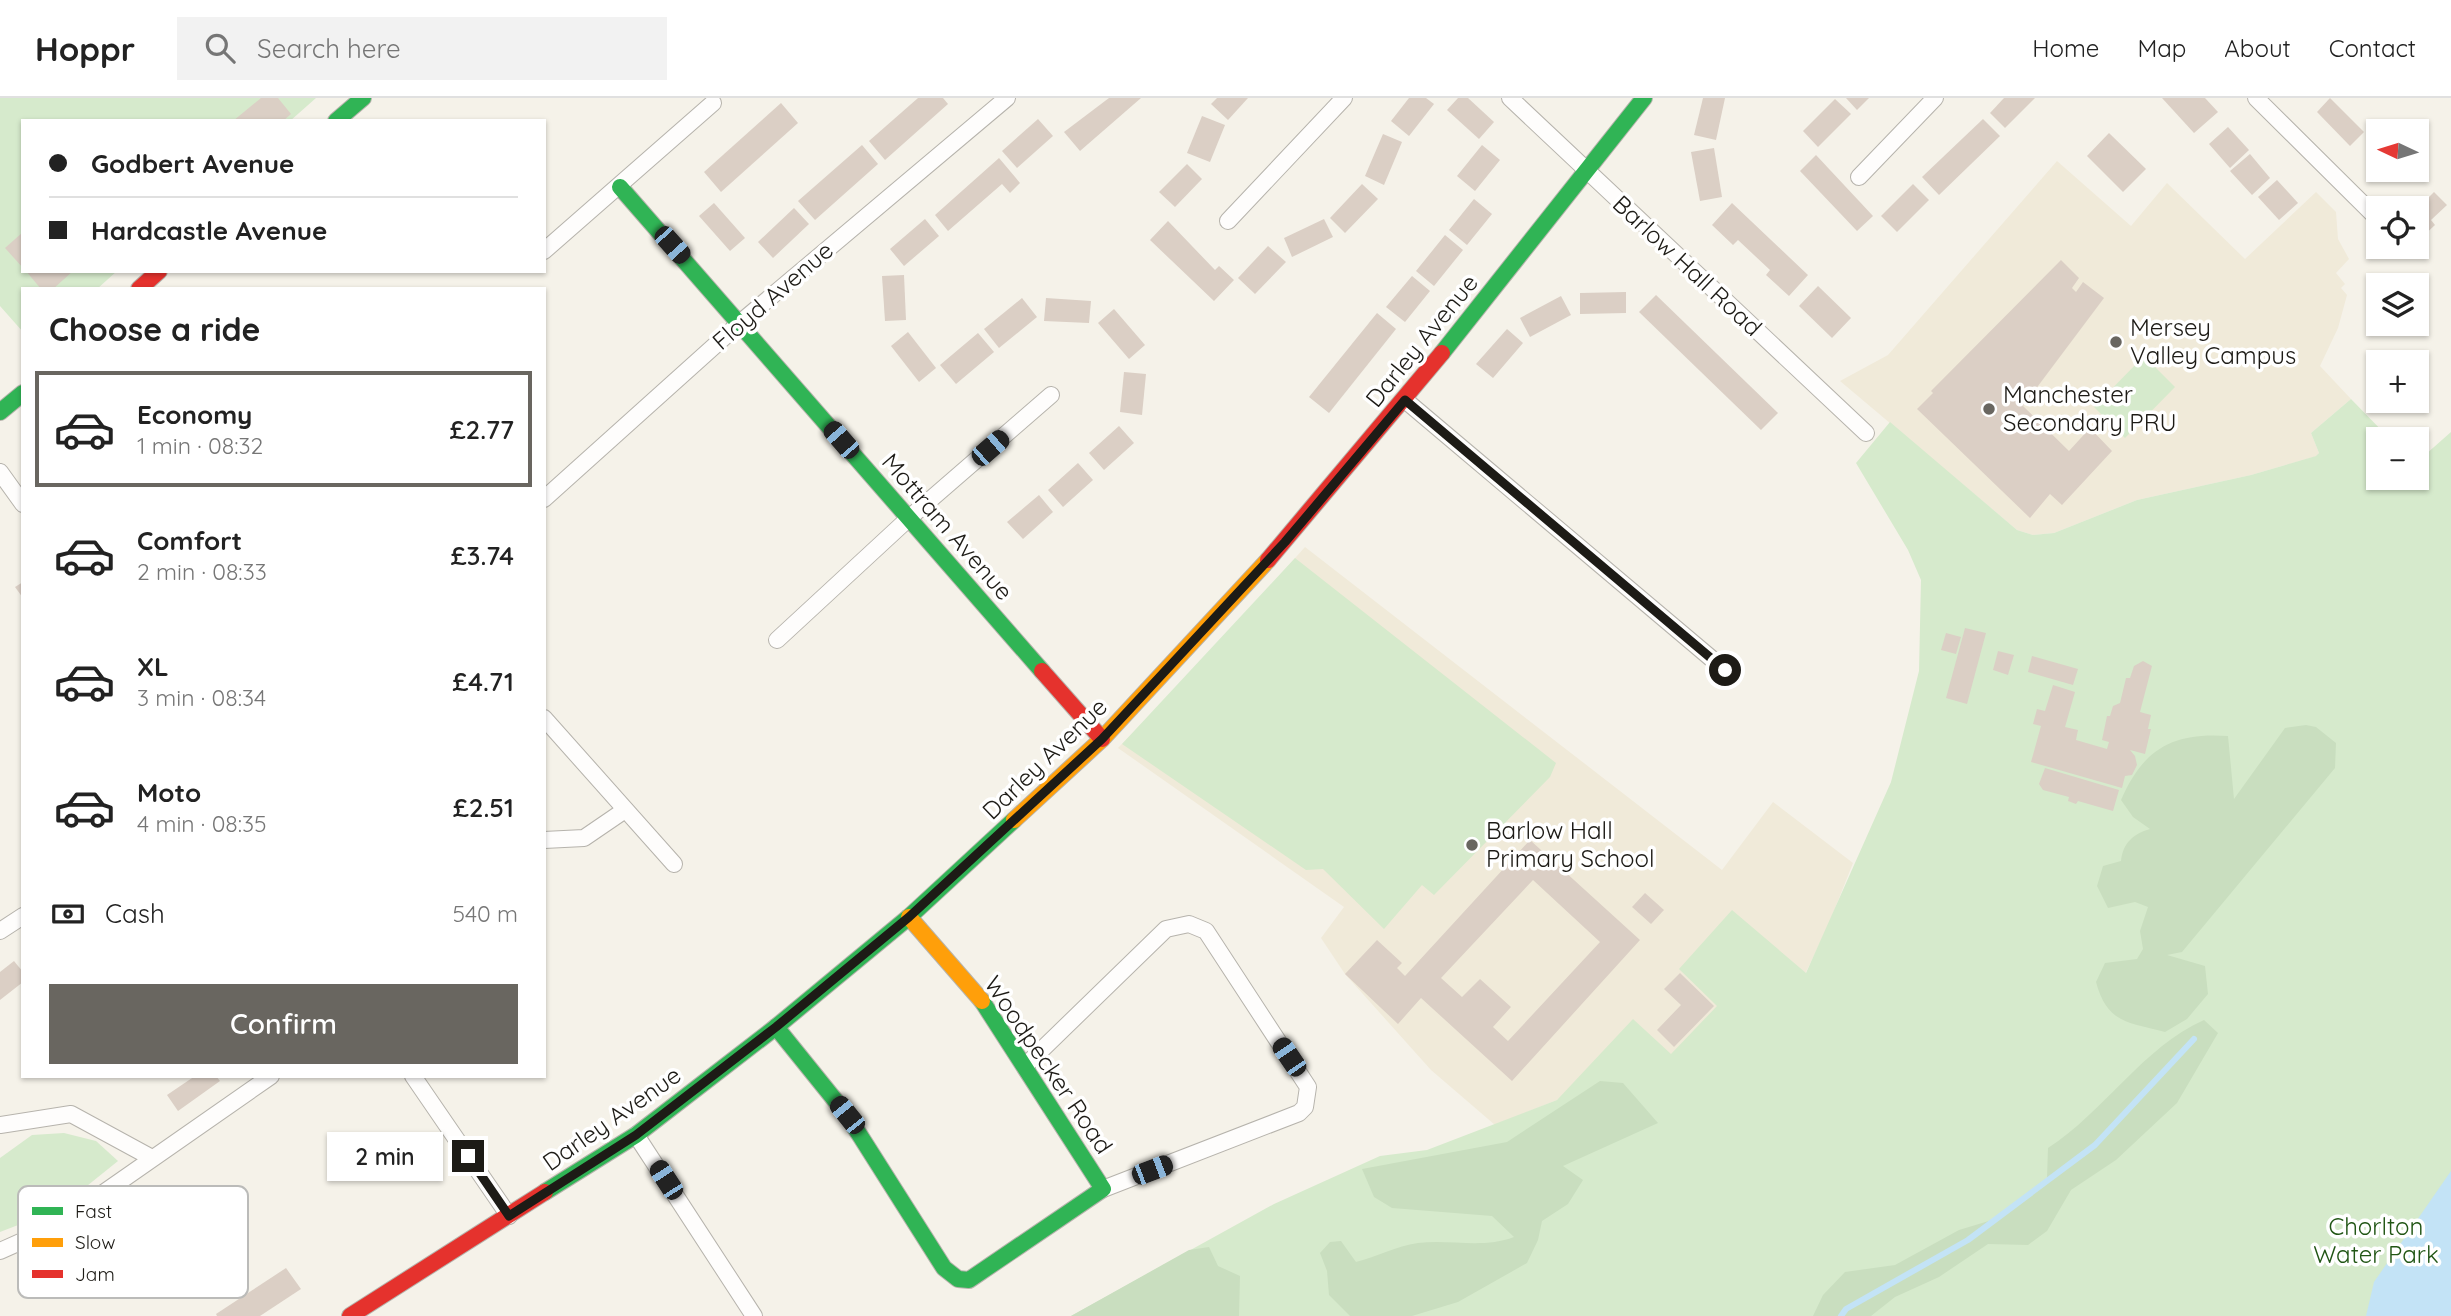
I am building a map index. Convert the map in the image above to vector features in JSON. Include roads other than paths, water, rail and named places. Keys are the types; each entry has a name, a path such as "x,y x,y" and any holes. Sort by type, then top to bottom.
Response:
{"street":[{"path":"339,119 363,98"},
{"name":"Floyd Avenue","path":"546,497 741,322 1007,98"},
{"path":"1228,221 1345,98"},
{"name":"Barlow Hall Road","path":"1510,98 1866,433"},
{"name":"Darley Avenue","path":"350,1316 636,1135 776,1027 909,917 1102,739 1285,542 1405,400 1644,98"},
{"path":"1859,177 1935,98"},
{"path":"2256,98 2366,207"},
{"path":"546,249 713,103"},
{"name":"Mottram Avenue","path":"620,187 741,322 908,519 1102,739"},
{"path":"141,287 157,273"},
{"path":"0,412 21,395"},
{"path":"777,640 908,519 1051,395"},
{"path":"1405,400 1725,670"},
{"path":"0,472 21,501"},
{"path":"547,726 674,863"},
{"path":"546,840 584,838 625,810"},
{"path":"0,931 21,917"},
{"name":"Woodpecker Road","path":"776,1027 847,1115 944,1269 956,1280 965,1282 974,1279 1103,1189 990,1010 909,917"},
{"path":"1026,1065 1166,929 1189,924 1206,931 1308,1087 1305,1107 1299,1113 1103,1189"},
{"path":"112,1186 268,1078"},
{"path":"414,1078 509,1216"},
{"path":"0,1125 71,1114 152,1158"},
{"path":"636,1135 754,1316"},
{"path":"0,1251 18,1243"}],"water":[{"name":"Chorlton Water Park","path":"2451,1171 2451,1316 2366,1316 2374,1282"}],"waterway":[{"path":"1841,1316 1846,1309 1968,1240 2095,1145 2194,1039"}],"place":[{"name":"Mersey Valley Campus","path":"2116,342"},
{"name":"Manchester Secondary PRU","path":"1989,409"},
{"name":"Barlow Hall Primary School","path":"1472,845"}]}
